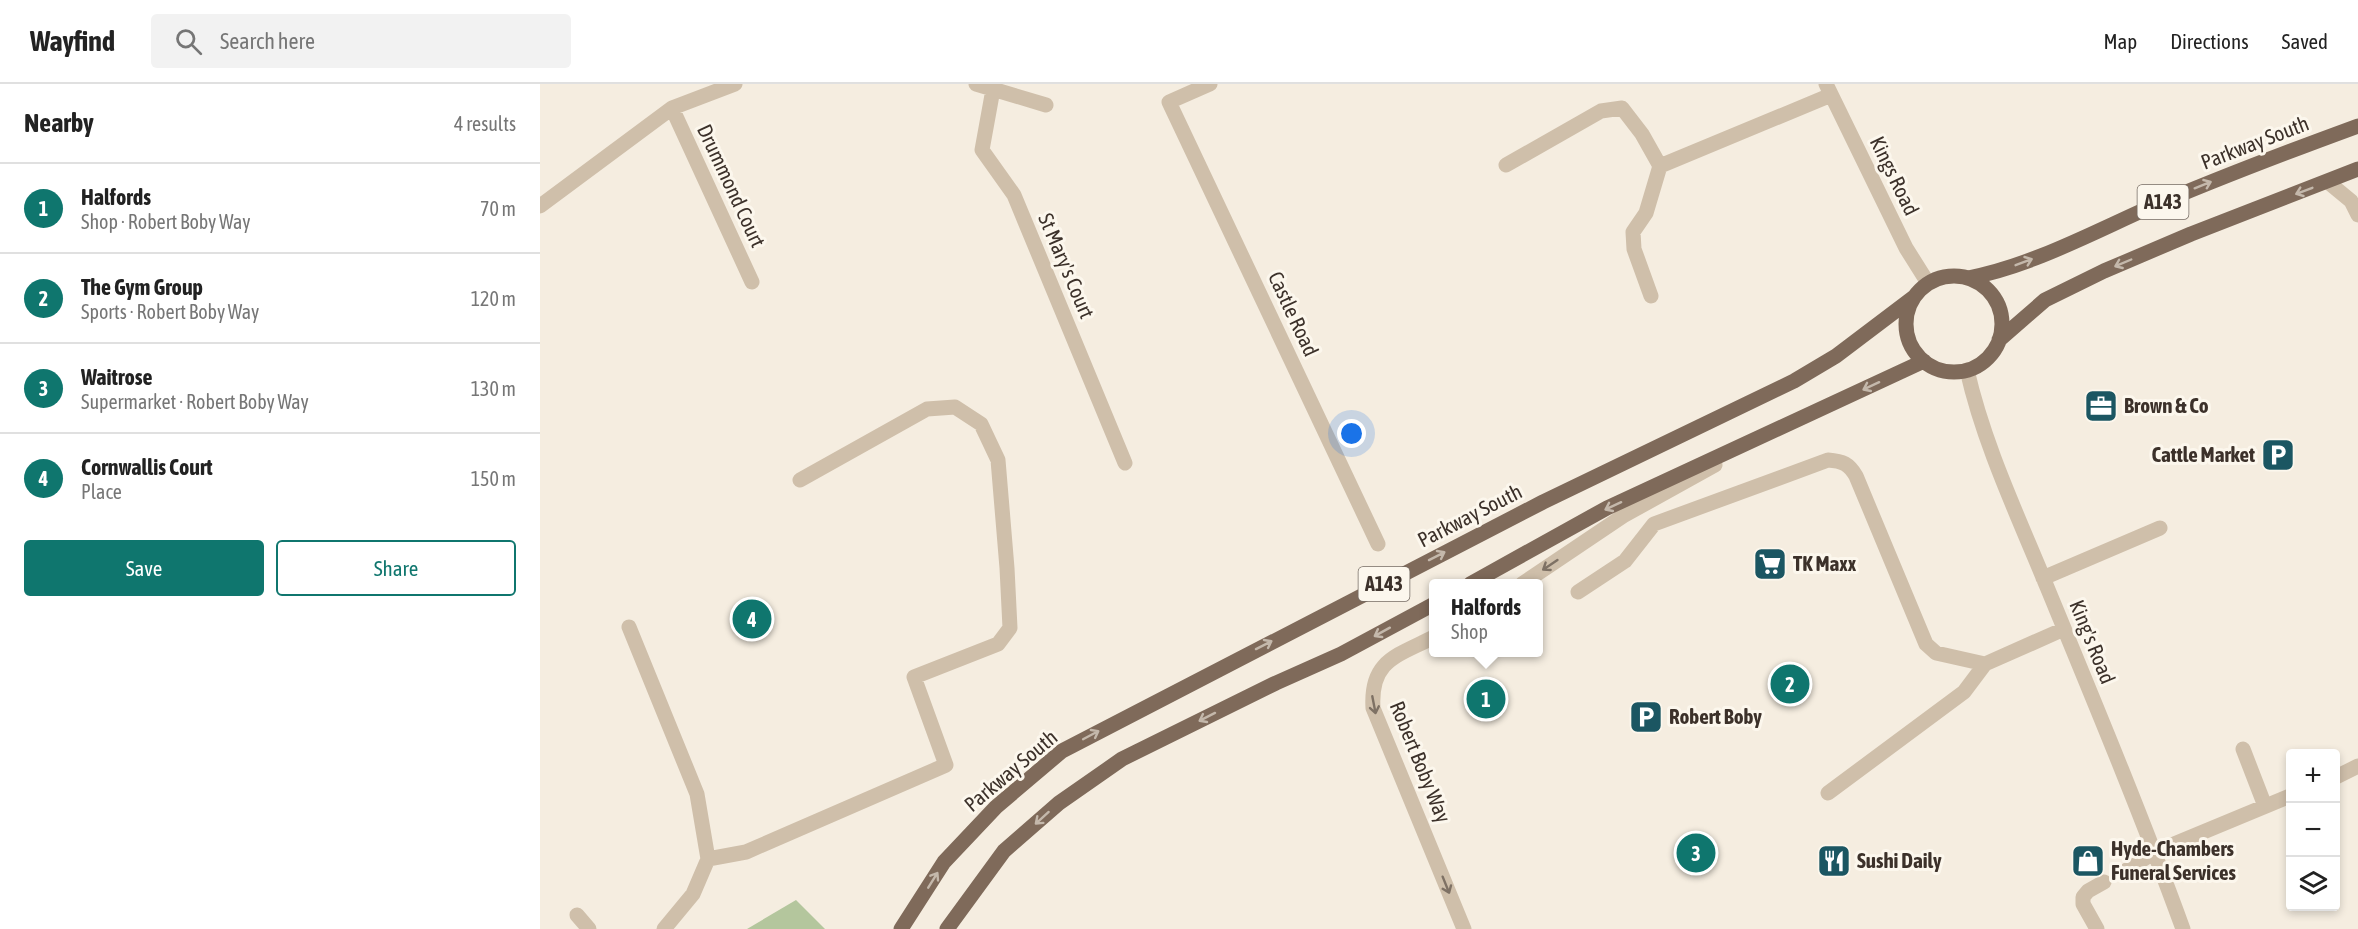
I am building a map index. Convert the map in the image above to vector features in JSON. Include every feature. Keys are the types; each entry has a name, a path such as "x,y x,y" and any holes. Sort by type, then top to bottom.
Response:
{"main road":[{"name":"Parkway South","path":"1968,278 1996,272 2054,250 2265,160 2358,126"},
{"name":"A143","path":"1999,340 2045,300 2104,271 2191,234 2358,169"},
{"path":"1947,276 1968,278 1982,284 1993,295 2002,325 1999,340 1992,353 1981,364 1967,370 1952,372 1937,369 1924,361 1913,348 1907,331 1907,314 1914,297 1928,283 1947,276"},
{"name":"Parkway South","path":"901,929 944,862 996,807 1062,751 1543,502 1794,381 1836,356 1914,297"},
{"path":"1479,579 1607,508 1924,361"},
{"name":"A143","path":"947,929 1005,851 1059,803 1122,759 1276,682 1341,654 1429,607"}],"street":[{"path":"540,206 672,108 735,84"},
{"path":"976,84 993,86 1046,105"},
{"name":"Castle Road","path":"1210,84 1169,102 1378,544"},
{"name":"St Mary's Court","path":"993,86 982,150 1014,195 1125,463"},
{"path":"1659,166 1828,90"},
{"name":"Kings Road","path":"1828,90 1905,248 1928,283"},
{"name":"Drummond Court","path":"672,108 752,282"},
{"path":"1506,165 1602,111 1622,108 1642,134 1659,166 1646,213 1633,232 1634,249 1652,296"},
{"path":"2328,182 2351,201 2358,215"},
{"name":"King's Road","path":"1967,370 1975,404 2155,852 2183,929"},
{"path":"708,859 746,852 946,765 914,677 998,644 1010,628 998,460 981,423 955,407 927,409 800,480"},
{"path":"1529,579 1623,516 1780,428"},
{"path":"1578,592 1625,561 1654,524 1828,460 1840,460 1849,465 1856,476 1926,644 1936,653 1985,664"},
{"path":"2043,578 2160,528"},
{"path":"629,627 697,794 708,859 693,894 664,929"},
{"path":"1828,793 1964,692 1985,664 2064,629"},
{"name":"Robert Boby Way","path":"1429,640 1392,659 1378,671 1372,691 1373,708 1464,929"},
{"path":"2243,750 2265,806"},
{"path":"2340,775 2358,766"},
{"path":"2122,873 2155,852 2286,798"},
{"path":"2097,929 2083,904 2083,897 2088,891 2104,882"},
{"path":"577,915 589,929"}],"green space":[{"path":"796,900 825,929 747,929"}],"place":[{"name":"Brown & Co","path":"2101,406"},
{"name":"Cattle Market","path":"2278,455"},
{"name":"TK Maxx","path":"1770,564"},
{"name":"Cornwallis Court","path":"752,619"},
{"name":"The Gym Group","path":"1790,684"},
{"name":"Halfords","path":"1486,699"},
{"name":"Robert Boby","path":"1646,717"},
{"name":"Waitrose","path":"1696,853"},
{"name":"Sushi Daily","path":"1834,861"},
{"name":"Hyde-Chambers Funeral Services","path":"2088,861"}]}
